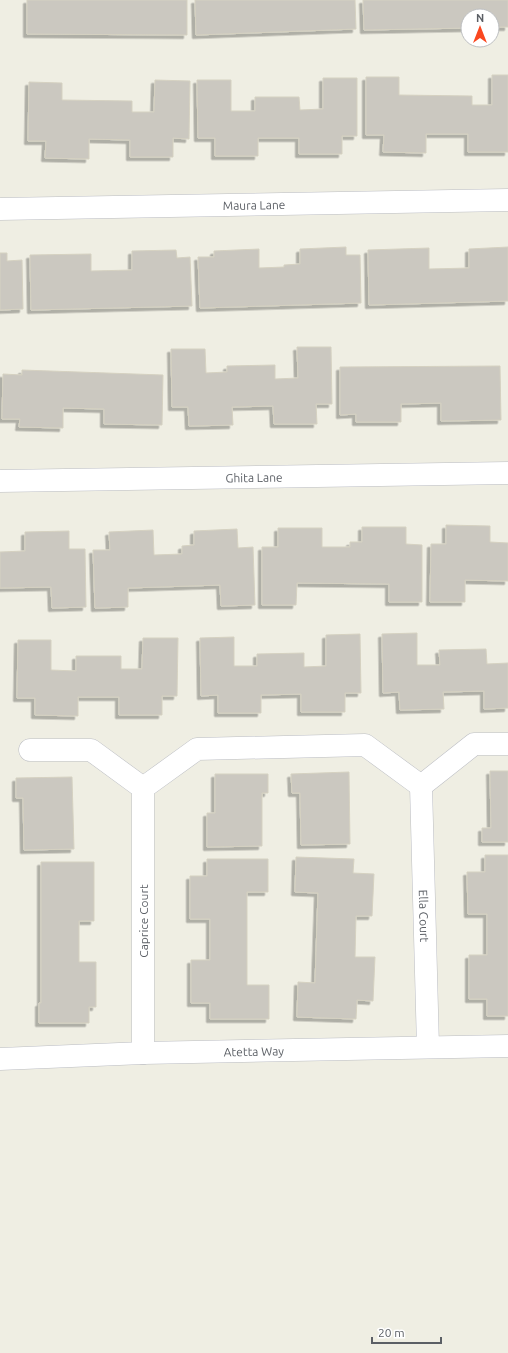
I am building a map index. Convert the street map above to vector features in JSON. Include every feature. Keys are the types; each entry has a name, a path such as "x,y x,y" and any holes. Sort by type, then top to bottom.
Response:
{"street":[{"name":"Maura Lane","path":"0,209 508,200"},
{"name":"Ghita Lane","path":"0,481 508,473"},
{"path":"30,750 91,750 143,788 197,749 365,745 420,786 474,744 508,744"},
{"name":"Ella Court","path":"420,786 428,1047"},
{"name":"Caprice Court","path":"143,788 143,1053"},
{"name":"Atetta Way","path":"0,1059 143,1053 508,1046"}],"building":[{"path":"27,0 187,0 187,35 27,34"},
{"path":"195,0 355,0 356,29 196,35"},
{"path":"363,0 508,0 508,27 500,27 500,8 460,8 460,28 364,30"},
{"path":"492,75 508,75 508,152 468,152 468,134 426,134 426,153 383,152 384,135 366,135 366,77 399,77 399,95 472,96 472,105 492,105"},
{"path":"323,78 357,78 357,136 342,136 342,154 299,154 299,138 258,138 258,156 215,156 215,138 198,138 197,80 231,80 231,111 255,111 255,97 299,97 300,110 323,109"},
{"path":"155,80 190,81 189,139 173,138 173,157 130,157 130,140 89,139 89,159 45,158 46,141 28,141 29,82 62,83 62,100 132,101 132,112 154,112"},
{"path":"346,247 346,255 360,255 361,303 200,308 198,257 214,257 214,251 259,249 259,268 284,267 284,265 300,264 300,249"},
{"path":"508,247 508,301 369,305 368,250 429,248 429,269 469,268 469,249"},
{"path":"176,250 177,258 190,257 192,306 31,310 30,255 91,254 91,271 132,270 132,251"},
{"path":"0,253 7,253 7,261 22,260 23,309 0,310"},
{"path":"297,347 331,347 332,404 316,404 317,424 274,424 273,406 232,407 233,425 189,426 188,407 172,407 171,349 205,349 206,373 227,372 227,366 275,365 275,379 298,378"},
{"path":"500,366 501,420 441,421 441,403 401,404 401,422 356,422 356,414 340,415 340,367"},
{"path":"22,370 163,375 162,425 104,424 104,409 63,408 63,428 19,427 20,419 2,419 3,374 22,375"},
{"path":"446,525 490,526 490,542 508,543 508,581 465,580 465,602 430,602 431,544 446,544"},
{"path":"362,527 406,527 406,544 422,545 422,602 389,602 389,584 297,583 296,605 262,605 262,547 278,547 278,528 322,528 322,547 350,547 350,542 362,542"},
{"path":"237,529 238,548 253,547 255,605 221,606 220,585 128,588 128,607 95,608 93,550 110,550 109,532 153,530 154,555 182,554 182,546 194,545 194,531"},
{"path":"69,531 69,549 85,549 86,607 52,608 51,587 0,588 0,552 25,551 25,532"},
{"path":"417,633 417,665 440,665 439,650 486,649 487,664 508,663 508,708 484,709 484,691 443,692 444,709 400,710 399,692 383,693 382,634"},
{"path":"360,634 361,693 345,693 345,712 301,712 301,694 261,695 261,713 218,713 218,695 201,696 200,638 234,637 234,666 257,666 257,654 304,653 304,667 326,666 326,635"},
{"path":"143,638 178,638 177,696 162,696 162,715 119,715 119,697 78,697 78,716 35,715 35,698 17,698 18,640 51,640 51,670 76,671 76,656 121,656 121,669 142,669"},
{"path":"490,771 508,771 508,842 482,842 482,828 491,828"},
{"path":"349,772 350,844 301,845 300,793 292,793 291,774"},
{"path":"215,774 268,774 268,793 262,793 262,846 207,847 207,813 215,813"},
{"path":"72,777 74,849 24,850 23,798 16,798 16,778"},
{"path":"485,855 508,855 508,1016 487,1016 487,999 469,999 469,955 487,955 487,914 468,914 467,872 485,872"},
{"path":"296,857 354,859 353,873 374,874 372,916 356,916 355,957 375,957 373,1001 357,1000 356,1019 297,1017 298,982 315,983 318,893 295,892"},
{"path":"207,859 268,859 268,892 247,892 247,985 269,985 269,1019 210,1019 210,1003 191,1003 191,960 210,960 210,919 190,919 190,876 207,876"},
{"path":"41,862 94,862 94,921 79,921 79,962 96,962 96,1007 89,1007 89,1023 39,1023 39,1003 41,1003"}]}
